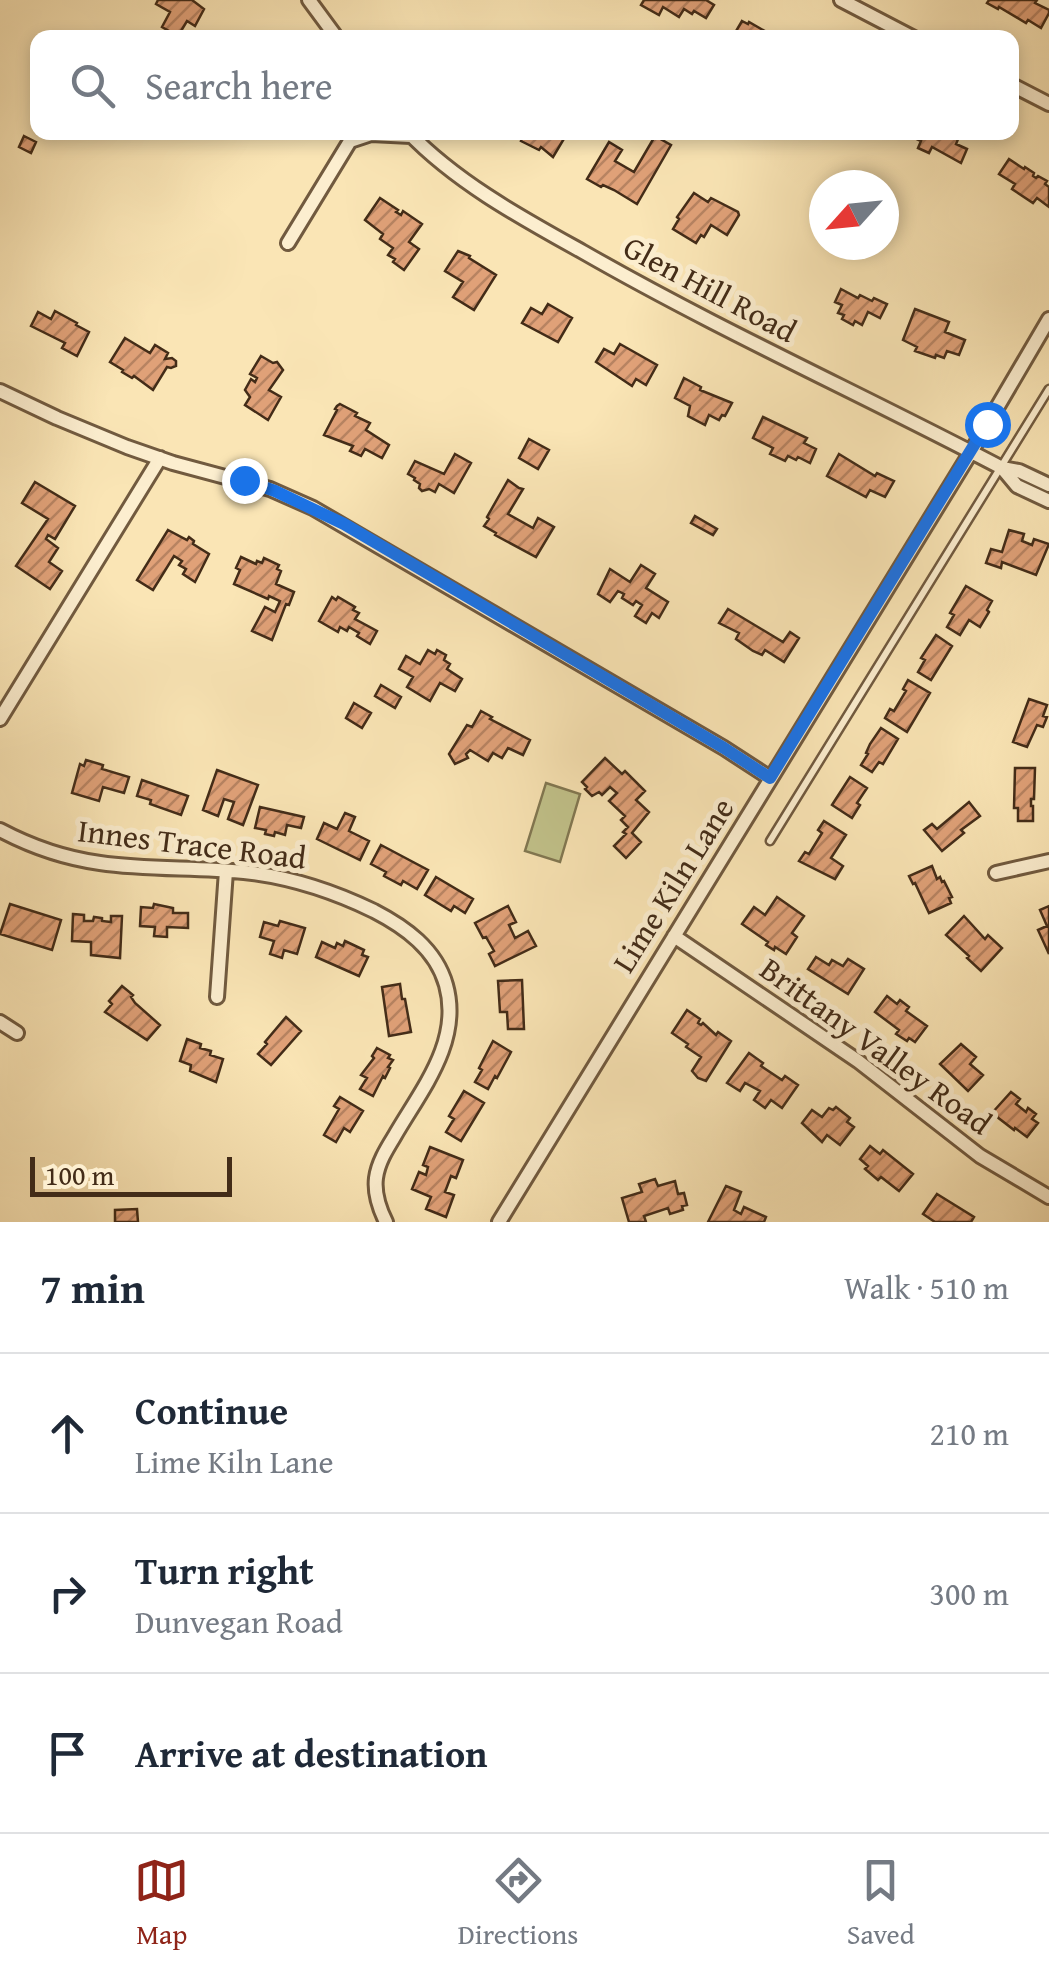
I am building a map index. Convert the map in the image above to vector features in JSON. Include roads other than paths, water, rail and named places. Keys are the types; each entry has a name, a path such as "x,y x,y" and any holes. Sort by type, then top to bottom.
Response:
{"street":[{"path":"309,0 331,30"},
{"path":"841,0 899,30"},
{"path":"1019,89 1049,104"},
{"path":"288,242 349,140"},
{"name":"Glen Hill Road","path":"416,140 475,187 608,267 1002,468 1017,486 1047,492"},
{"name":"Lime Kiln Lane","path":"499,1222 1049,320"},
{"path":"0,391 160,458 264,487 313,508 770,778"},
{"path":"0,719 160,458"},
{"name":"Innes Trace Road","path":"0,830 64,857 119,865 226,870 310,884 392,920 426,948 440,969 450,999 449,1032 441,1056 378,1168 376,1195 386,1222"},
{"path":"996,873 1049,860"},
{"path":"217,997 226,870"},
{"name":"Brittany Valley Road","path":"674,936 858,1061 980,1156 1049,1197"},
{"path":"0,1022 17,1033"}],"lane":[{"path":"770,842 1049,390"}]}
